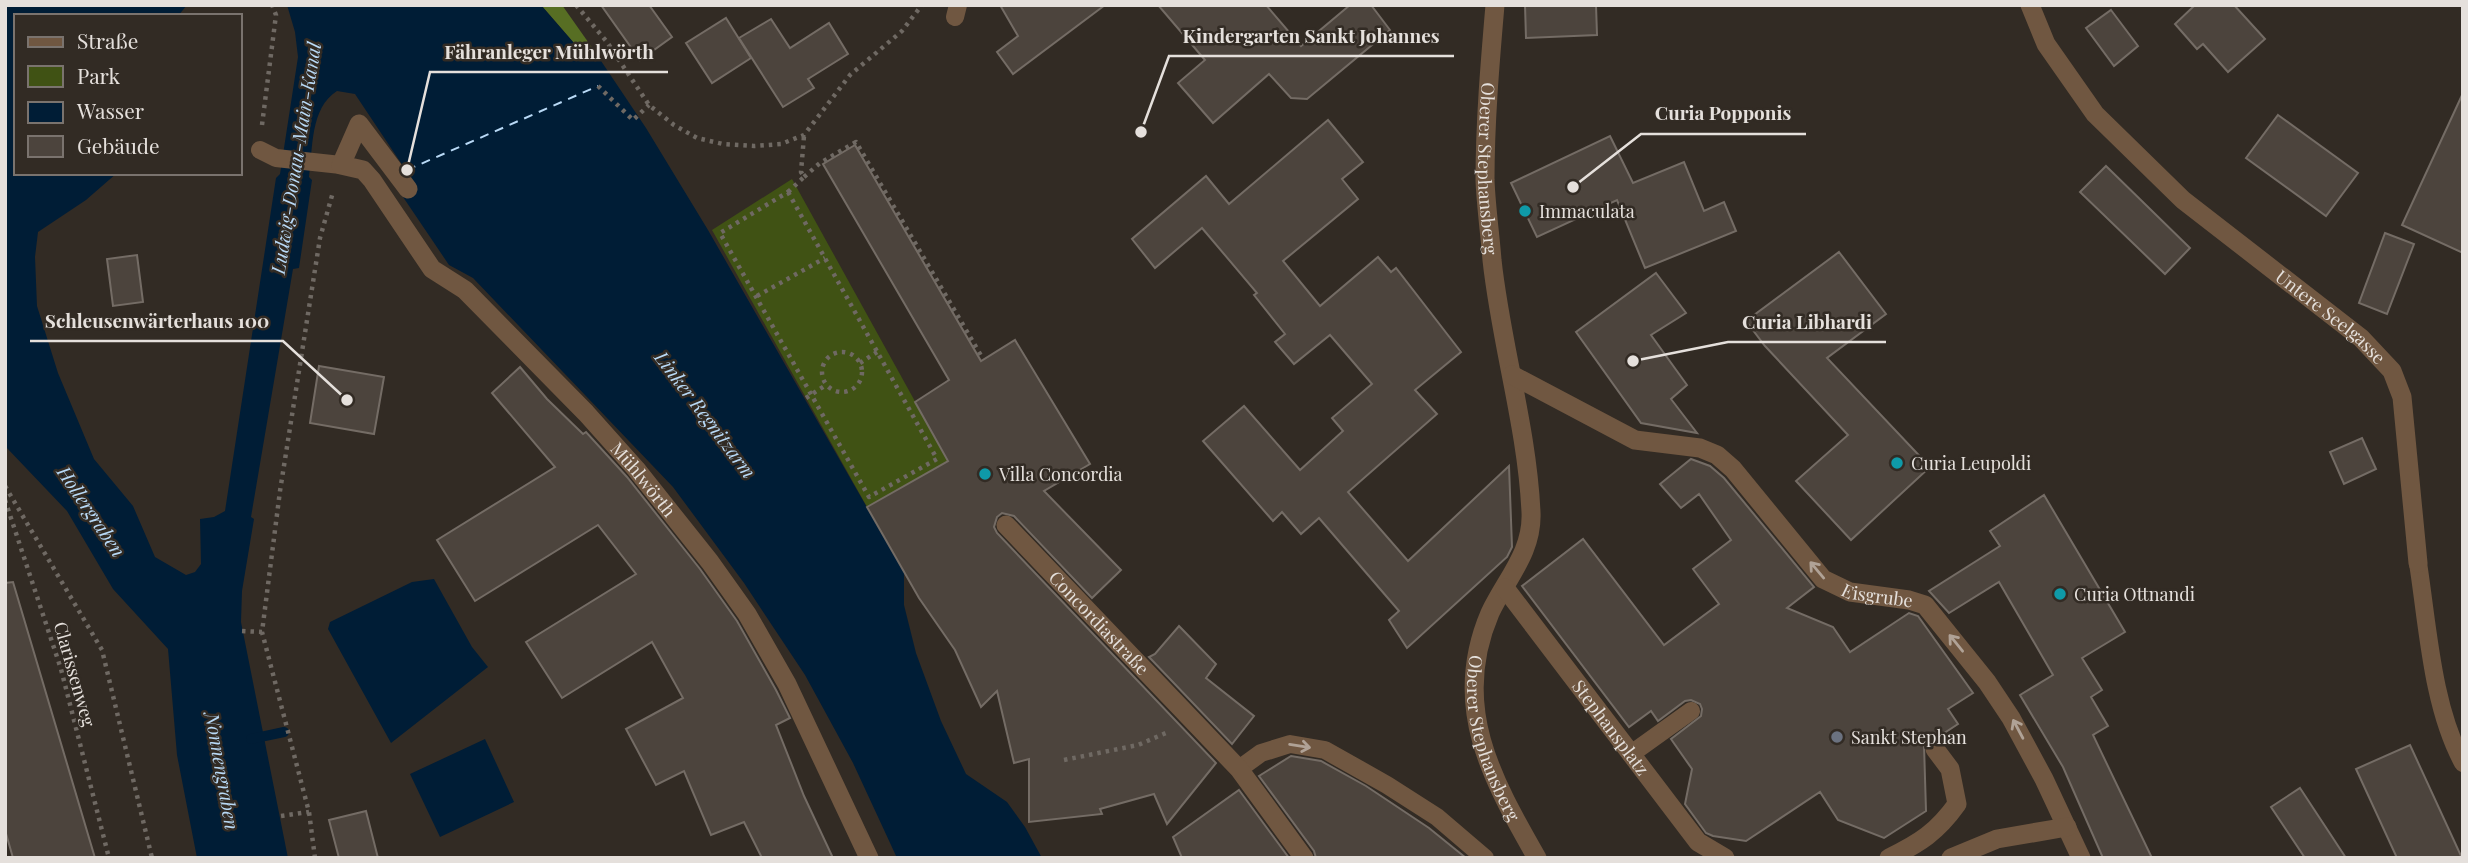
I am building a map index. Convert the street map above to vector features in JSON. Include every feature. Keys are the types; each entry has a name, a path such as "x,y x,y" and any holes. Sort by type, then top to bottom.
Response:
{"street":[{"name":"Oberer Stephansberg","path":"1495,5 1485,183 1493,262 1531,514 1530,536 1520,563 1491,613 1480,642 1476,673 1477,725 1481,746 1494,778 1537,858"},
{"name":"Untere Seelgasse","path":"2030,5 2046,44 2095,114 2183,200 2361,338 2392,371 2402,397 2418,564"},
{"path":"341,165 359,124 408,189"},
{"name":"Mühlwörth","path":"341,165 362,170 373,180 432,269 465,290 586,413 636,469 710,562 747,614 787,684 869,858"},
{"name":"Eisgrube","path":"1512,375 1635,440 1700,448 1717,455 1734,469 1824,579 1850,592 1909,600 1925,605 1987,682 2011,718 2081,858"},
{"name":"Concordiastraße","path":"1006,525 1240,769 1304,858"},
{"name":"Stephansplatz","path":"1505,588 1698,842 1725,858"},
{"path":"1889,858 1918,844 1942,825 1957,804 1950,769 1935,748"},
{"path":"1951,858 1997,839 2067,827"}],"lane":[{"name":"Mühlwörth","path":"268,154 341,165"},
{"name":"Untere Seelgasse","path":"2418,564 2437,682 2453,744 2463,763"},
{"path":"1631,754 1691,711"},
{"path":"1240,769 1261,752 1290,744 1325,750 1437,817 1485,858"}],"path":[{"path":"268,154 276,15 272,5"},
{"path":"576,5 607,42 649,105 674,125 697,138 723,144 754,146 781,144 804,135 850,75 902,31 922,5"},
{"path":"598,86 633,120 649,105"},
{"path":"804,135 804,177"},
{"path":"788,192 937,459 869,497 720,233 788,192 820,163 856,142 984,359"},
{"path":"315,858 309,812 262,632 280,491 318,251 341,165"},
{"path":"757,296 825,258"},
{"path":"844,352 851,354 860,363 860,381 851,390 838,392 827,384 822,372 823,365 832,355 844,352"},
{"path":"860,363 877,352"},
{"path":"806,398 827,384"},
{"path":"5,486 102,650 152,858"},
{"name":"Clarissenweg","path":"5,500 61,669 109,858"},
{"path":"243,631 262,632"},
{"path":"1065,760 1138,745 1192,720"},
{"path":"281,816 309,812"}],"green space":[{"path":"541,5 562,5 593,49 580,50"},
{"path":"792,179 948,461 867,507 712,230"}],"water":[{"path":"5,5 187,5 180,14 14,14 14,175 115,175 86,200 38,232 35,257 37,306 58,373 94,459 133,506 155,557 186,575 195,572 201,564 200,519 214,517 225,511 276,178 280,174 298,57 295,32 287,5 541,5 580,50 593,49 646,128 708,230 904,572 904,605 916,653 941,721 966,774 1007,802 1042,858 897,858 853,763 805,675 744,583 673,487 473,278 449,265 401,194 415,184 355,94 337,91 328,98 314,130 309,177 312,180 299,268 293,269 251,517 254,519 242,591 241,622 288,858 197,858 177,755 168,649 113,589 67,511 5,446"},
{"path":"434,579 472,647 488,667 391,743 328,629 330,622 412,582"},
{"path":"485,739 514,802 440,837 410,774"}],"building":[{"path":"601,5 649,5 672,37 640,60"},
{"path":"1000,5 1105,5 1013,74 997,52 1018,36"},
{"path":"1158,5 1266,5 1301,46 1350,5 1371,5 1390,30 1307,99 1291,98 1269,74 1213,123 1178,83 1205,60"},
{"path":"1525,5 1596,5 1597,35 1526,38"},
{"path":"2195,5 2234,5 2265,39 2228,72 2203,44 2197,49 2175,24"},
{"path":"2111,10 2138,46 2114,66 2086,28"},
{"path":"726,18 751,58 712,83 686,43"},
{"path":"771,19 790,48 829,23 848,54 808,79 814,88 783,107 739,38"},
{"path":"2463,93 2463,253 2402,225"},
{"path":"2278,115 2358,173 2326,216 2246,158"},
{"path":"1328,120 1363,162 1342,179 1358,199 1283,261 1320,306 1378,257 1391,272 1396,268 1461,352 1415,390 1437,414 1348,492 1408,561 1509,466 1512,547 1507,557 1407,648 1389,620 1399,611 1319,518 1301,534 1282,512 1273,521 1203,441 1244,406 1300,470 1343,431 1332,418 1372,384 1330,335 1294,364 1275,342 1285,334 1254,295 1257,293 1202,228 1155,268 1132,239 1206,176 1229,204"},
{"path":"1610,136 1633,183 1684,162 1704,211 1724,202 1736,231 1645,268 1617,200 1537,237 1511,183"},
{"path":"855,145 981,361 1015,340 1090,464 1044,491 1121,570 1092,598 1014,516 1002,513 997,517 994,527 1216,763 1167,824 1154,794 1100,809 1102,814 1029,822 1029,759 1014,763 997,691 981,707 955,650 919,598 867,507 948,461 915,402 949,380 823,164"},
{"path":"2106,166 2190,248 2165,274 2080,192"},
{"path":"2385,233 2414,244 2387,314 2359,303"},
{"path":"1839,252 1886,314 1827,358 1930,467 1851,540 1796,481 1848,435 1765,346 1746,321"},
{"path":"137,255 143,302 113,306 107,259"},
{"path":"1656,273 1686,313 1651,335 1687,385 1671,399 1697,433 1641,423 1576,332"},
{"path":"319,366 384,377 374,434 310,423"},
{"path":"520,367 547,399 583,434 586,432 627,477 700,569 737,621 790,718 776,725 804,796 833,858 762,858 744,822 711,835 684,771 656,785 626,729 683,698 652,642 562,698 526,642 636,574 598,525 475,601 437,540 555,467 492,393"},
{"path":"2362,438 2376,469 2344,484 2330,452"},
{"path":"1691,459 1710,466 1724,478 1814,587 1787,608 1833,627 1850,652 1909,613 1918,616 1973,693 1948,709 1958,724 1938,737 1928,739 1924,745 1926,811 1884,838 1838,820 1820,792 1746,841 1706,833 1685,804 1692,769 1671,739 1701,716 1700,704 1691,700 1685,701 1658,721 1651,711 1629,727 1522,586 1583,539 1664,645 1719,604 1693,569 1731,540 1699,494 1681,508 1660,484"},
{"path":"2044,495 2125,632 2082,658 2102,690 2091,697 2108,726 2093,735 2152,858 2103,858 2063,767 2020,695 2053,675 1999,582 1949,613 1929,591 2000,546 1990,531"},
{"path":"13,582 95,858 13,858 5,830 5,583"},
{"path":"1179,626 1216,664 1206,678 1254,716 1232,744 1149,657 1155,654"},
{"path":"2410,745 2462,858 2397,858 2356,769"},
{"path":"1291,756 1321,761 1366,786 1429,828 1466,858 1316,858 1314,851 1259,776"},
{"path":"2300,788 2346,858 2305,858 2271,807"},
{"path":"1239,790 1289,858 1182,858 1173,837"},
{"path":"366,811 378,858 339,858 329,820"}],"waterway":[{"path":"251,739 284,732"}],"ferry route":[{"path":"407,170 598,86"}],"place":[{"name":"Kindergarten Sankt Johannes","path":"1141,132"},
{"name":"Fähranleger Mühlwörth","path":"407,170"},
{"name":"Curia Popponis","path":"1573,187"},
{"name":"Immaculata","path":"1525,211"},
{"name":"Curia Libhardi","path":"1633,361"},
{"name":"Schleusenwärterhaus 100","path":"347,400"},
{"name":"Curia Leupoldi","path":"1897,463"},
{"name":"Villa Concordia","path":"985,474"},
{"name":"Curia Ottnandi","path":"2060,594"},
{"name":"Sankt Stephan","path":"1837,737"}],"water label":[{"name":"Ludwig-Donau-Main-Kanal","path":"295,158"},
{"name":"Linker Regnitzarm","path":"706,414"},
{"name":"Hollergraben","path":"92,511"},
{"name":"Nonnengraben","path":"223,771"}]}
